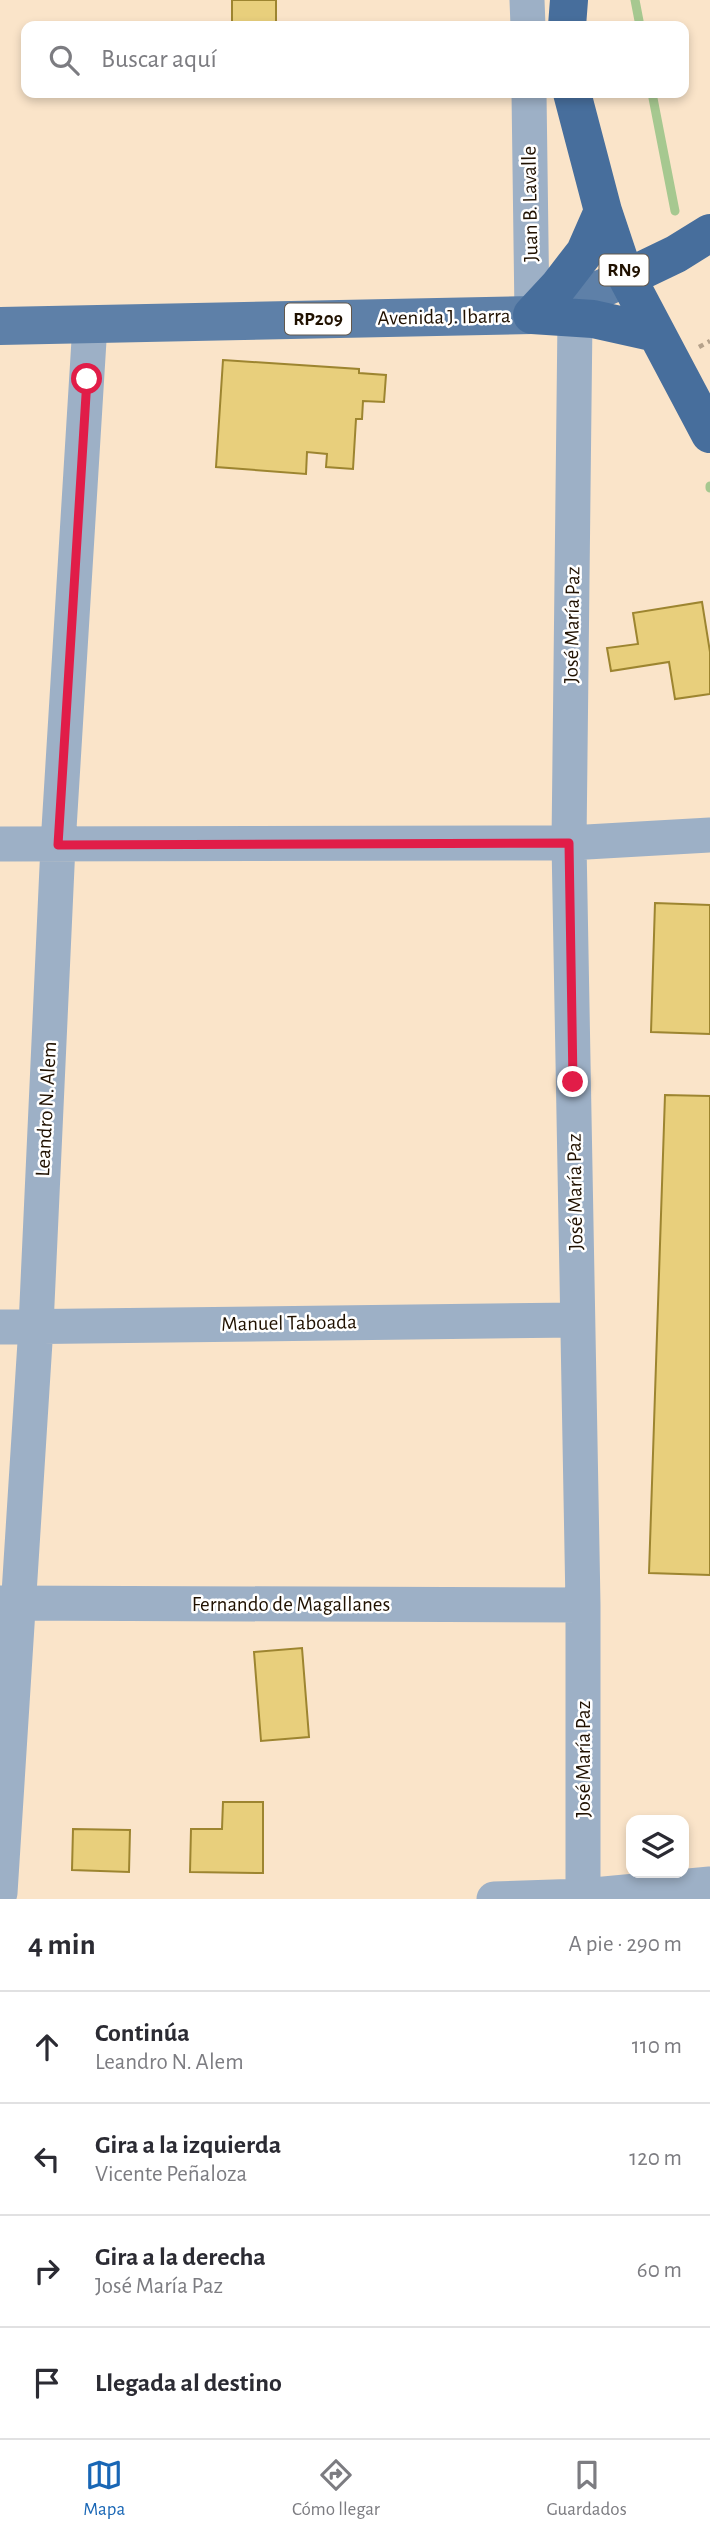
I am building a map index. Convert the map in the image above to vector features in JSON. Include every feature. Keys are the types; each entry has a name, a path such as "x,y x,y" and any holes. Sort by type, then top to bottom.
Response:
{"highway":[{"path":"567,21 569,0"},
{"name":"RN9","path":"573,98 603,211 622,268 710,434"},
{"path":"532,315 558,288 585,252 603,211"},
{"path":"628,277 676,254 710,233"},
{"path":"532,315 593,319 656,333"}],"main road":[{"name":"Avenida J. Ibarra","path":"0,326 532,315 576,300 628,277"}],"street":[{"path":"527,0 527,21"},
{"name":"Juan B. Lavalle","path":"528,98 532,315"},
{"name":"José María Paz","path":"575,318 569,843 583,1605 583,1898"},
{"name":"Leandro N. Alem","path":"0,1893 8,1603 36,1326 58,845 90,324"},
{"path":"0,844 569,843 710,835"},
{"name":"Manuel Taboada","path":"0,1327 577,1320"},
{"name":"Fernando de Magallanes","path":"8,1603 583,1605"},
{"path":"494,1899 583,1898 710,1884"}],"building":[{"path":"232,0 276,0 276,21 232,21"},
{"path":"223,360 359,369 359,373 386,375 384,402 363,401 362,419 356,419 353,469 326,467 327,454 307,452 306,474 216,467"},
{"path":"702,602 710,652 710,694 675,699 669,662 611,671 607,648 638,644 633,613"},
{"path":"655,903 710,905 710,1034 651,1032"},
{"path":"665,1095 710,1096 710,1575 649,1573"},
{"path":"302,1648 309,1737 261,1741 254,1652"},
{"path":"223,1802 263,1802 263,1873 190,1872 191,1829 222,1829"},
{"path":"73,1829 130,1830 129,1872 72,1870"}],"waterway":[{"path":"635,0 639,21"},
{"path":"653,98 675,211"}],"route":[{"path":"87,379 58,845 569,843 573,1082"}]}
